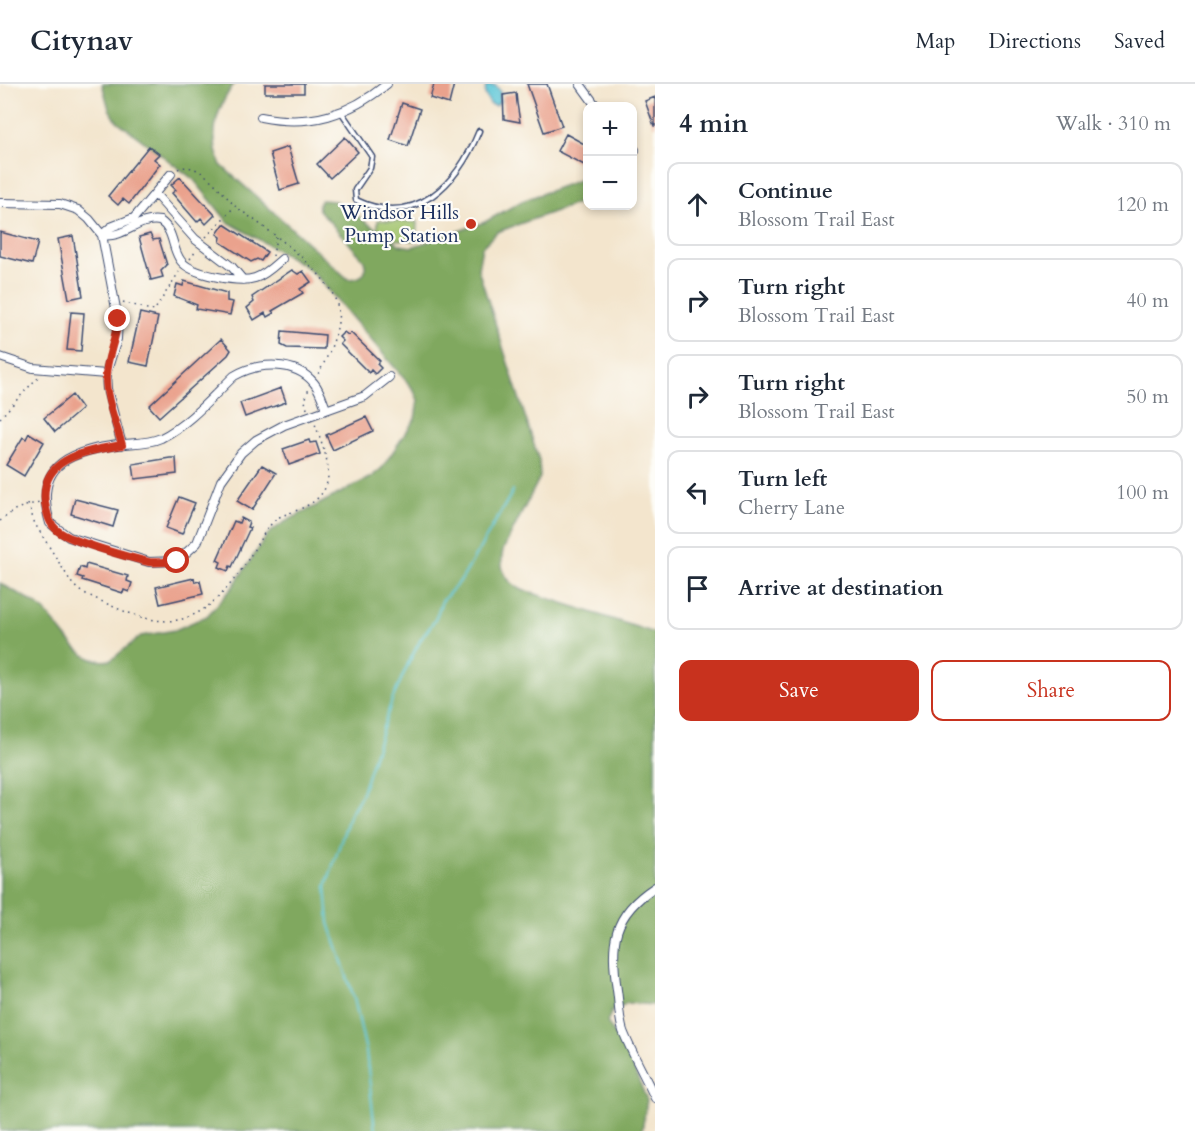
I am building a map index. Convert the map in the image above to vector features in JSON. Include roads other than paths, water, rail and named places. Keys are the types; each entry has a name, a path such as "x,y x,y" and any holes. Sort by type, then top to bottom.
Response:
{"street":[{"path":"261,117 304,121 342,113 363,102 387,84"},
{"path":"580,84 593,102"},
{"path":"102,235 111,226 134,218 171,174"},
{"path":"155,194 201,245 232,267 243,280"},
{"path":"0,203 60,204 78,210 102,235 118,319 117,339 106,374 106,389 122,445"},
{"path":"102,235 116,235 145,220 160,221 171,233 179,259 185,265 227,279 257,278 282,260"},
{"path":"0,357 41,369 106,374"},
{"path":"326,409 313,382 295,370 262,365 246,369 234,376 176,430 158,439 76,454 58,464 46,484 45,501 50,523 69,537 149,562 177,561 197,543 221,481 241,453 271,430 365,396 389,377"},
{"path":"655,887 630,908 620,922 613,938 612,956 622,1029 655,1098"}],"lane":[{"path":"342,113 372,157 370,168 355,190 356,200 379,208 406,207 423,202 438,192 456,175 470,154 479,131"}],"water":[{"path":"486,85 496,86 500,91 500,101 496,106 490,104 485,94"}],"waterway":[{"path":"375,1131 366,1051 354,998 329,923 326,886 350,814 361,796 392,700 408,664 421,639 435,620 442,601 462,579 513,491"}],"place":[{"name":"Windsor Hills Pump Station","path":"471,224"}]}
